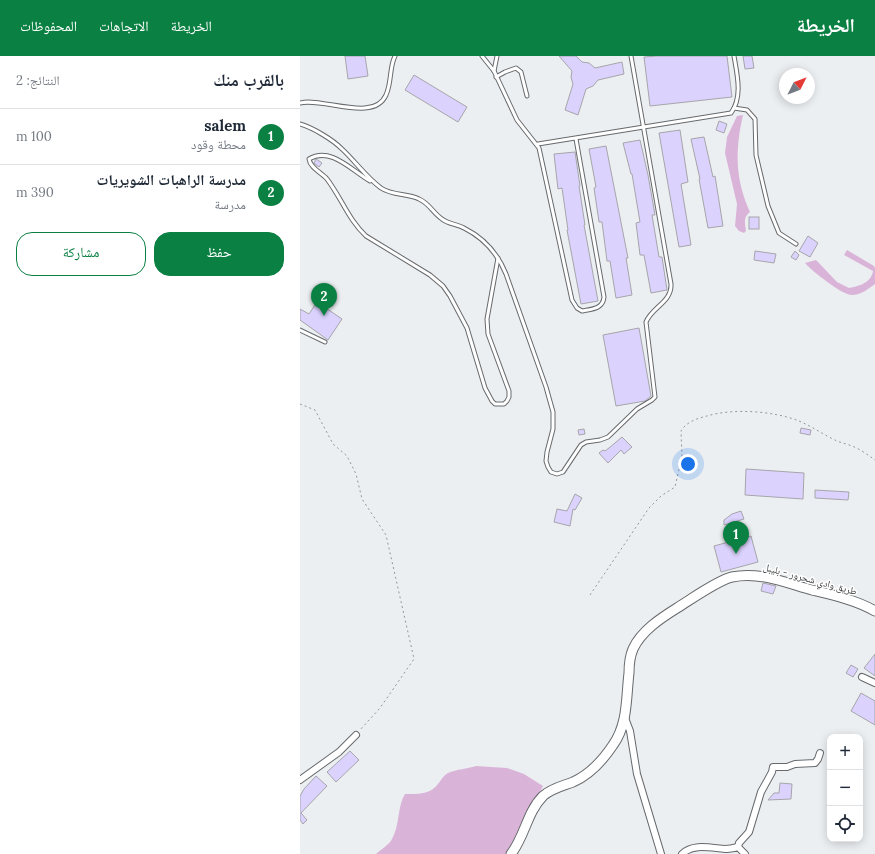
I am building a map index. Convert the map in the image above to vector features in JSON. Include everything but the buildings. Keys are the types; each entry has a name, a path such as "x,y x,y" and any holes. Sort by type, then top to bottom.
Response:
{"street":[{"name":"طريق وادي شحرور - بليبل","path":"512,854 534,807 539,801 549,791 587,774 613,745 620,734 625,718 630,664 633,649 649,628 662,618 730,577 746,575 768,578 840,597 856,602 875,612"},
{"path":"862,677 875,683"},
{"path":"625,718 630,730 637,774 661,854"},
{"path":"300,780 339,752 356,735"},
{"path":"738,847 739,843 749,832 761,792 772,772 773,766 787,767 795,764 815,763 820,753"},
{"path":"738,847 746,854"},
{"path":"682,854 688,849 727,849 738,847"}],"lane":[{"path":"300,103 310,101 349,108 368,108 375,106 386,96 392,63 395,56"},
{"path":"482,56 494,71 517,120 525,132 538,144 572,300 577,308 582,311 600,307 604,297 576,139"},
{"path":"494,71 496,56"},
{"path":"300,124 337,144 374,182 383,189 393,193 421,199 443,220 462,227 482,239 498,257 506,274 553,412 553,429 546,460 551,472 557,474 563,472 581,446 586,442 608,437 638,409 655,397 646,322 648,316 669,295 671,284 631,56"},
{"path":"538,144 731,113 734,108 739,82 734,56"},
{"path":"496,77 516,68 521,72 527,96"},
{"path":"734,108 747,110 755,119 756,154 768,206 779,232 796,244"},
{"path":"374,182 352,170 335,158 319,156 309,159 309,162 322,173 329,182 349,217 359,230 366,236 430,275 443,286 467,328 485,388 492,401 500,405 508,401 509,391 488,334 487,319 498,257"},
{"path":"300,330 325,342"}],"path":[{"path":"300,404 315,410 333,444 347,456 356,474 362,499 386,536 414,659 380,708 356,735"},
{"path":"590,595 649,508 661,496 675,487 682,456 681,431 687,424 701,417 735,411 784,417 799,421 838,441 851,445 875,460"}],"shaded area":[{"path":"743,115 740,128 738,164 741,188 750,212 745,218 746,231 744,233 739,231 735,226 737,204 725,153 727,137 737,116"},
{"path":"847,250 875,268 875,284 855,295 847,294 841,291 820,277 805,263 816,260 837,282 849,288 857,286 867,281 872,275 873,271 844,255"},
{"path":"476,766 507,768 524,774 543,786 509,854 376,854 391,841 395,834 402,799 405,794 419,794 427,792 435,788 448,773"}],"place":[{"name":"مدرسة الراهبات الشويريات","path":"324,316"},
{"name":"salem","path":"736,554"}]}
